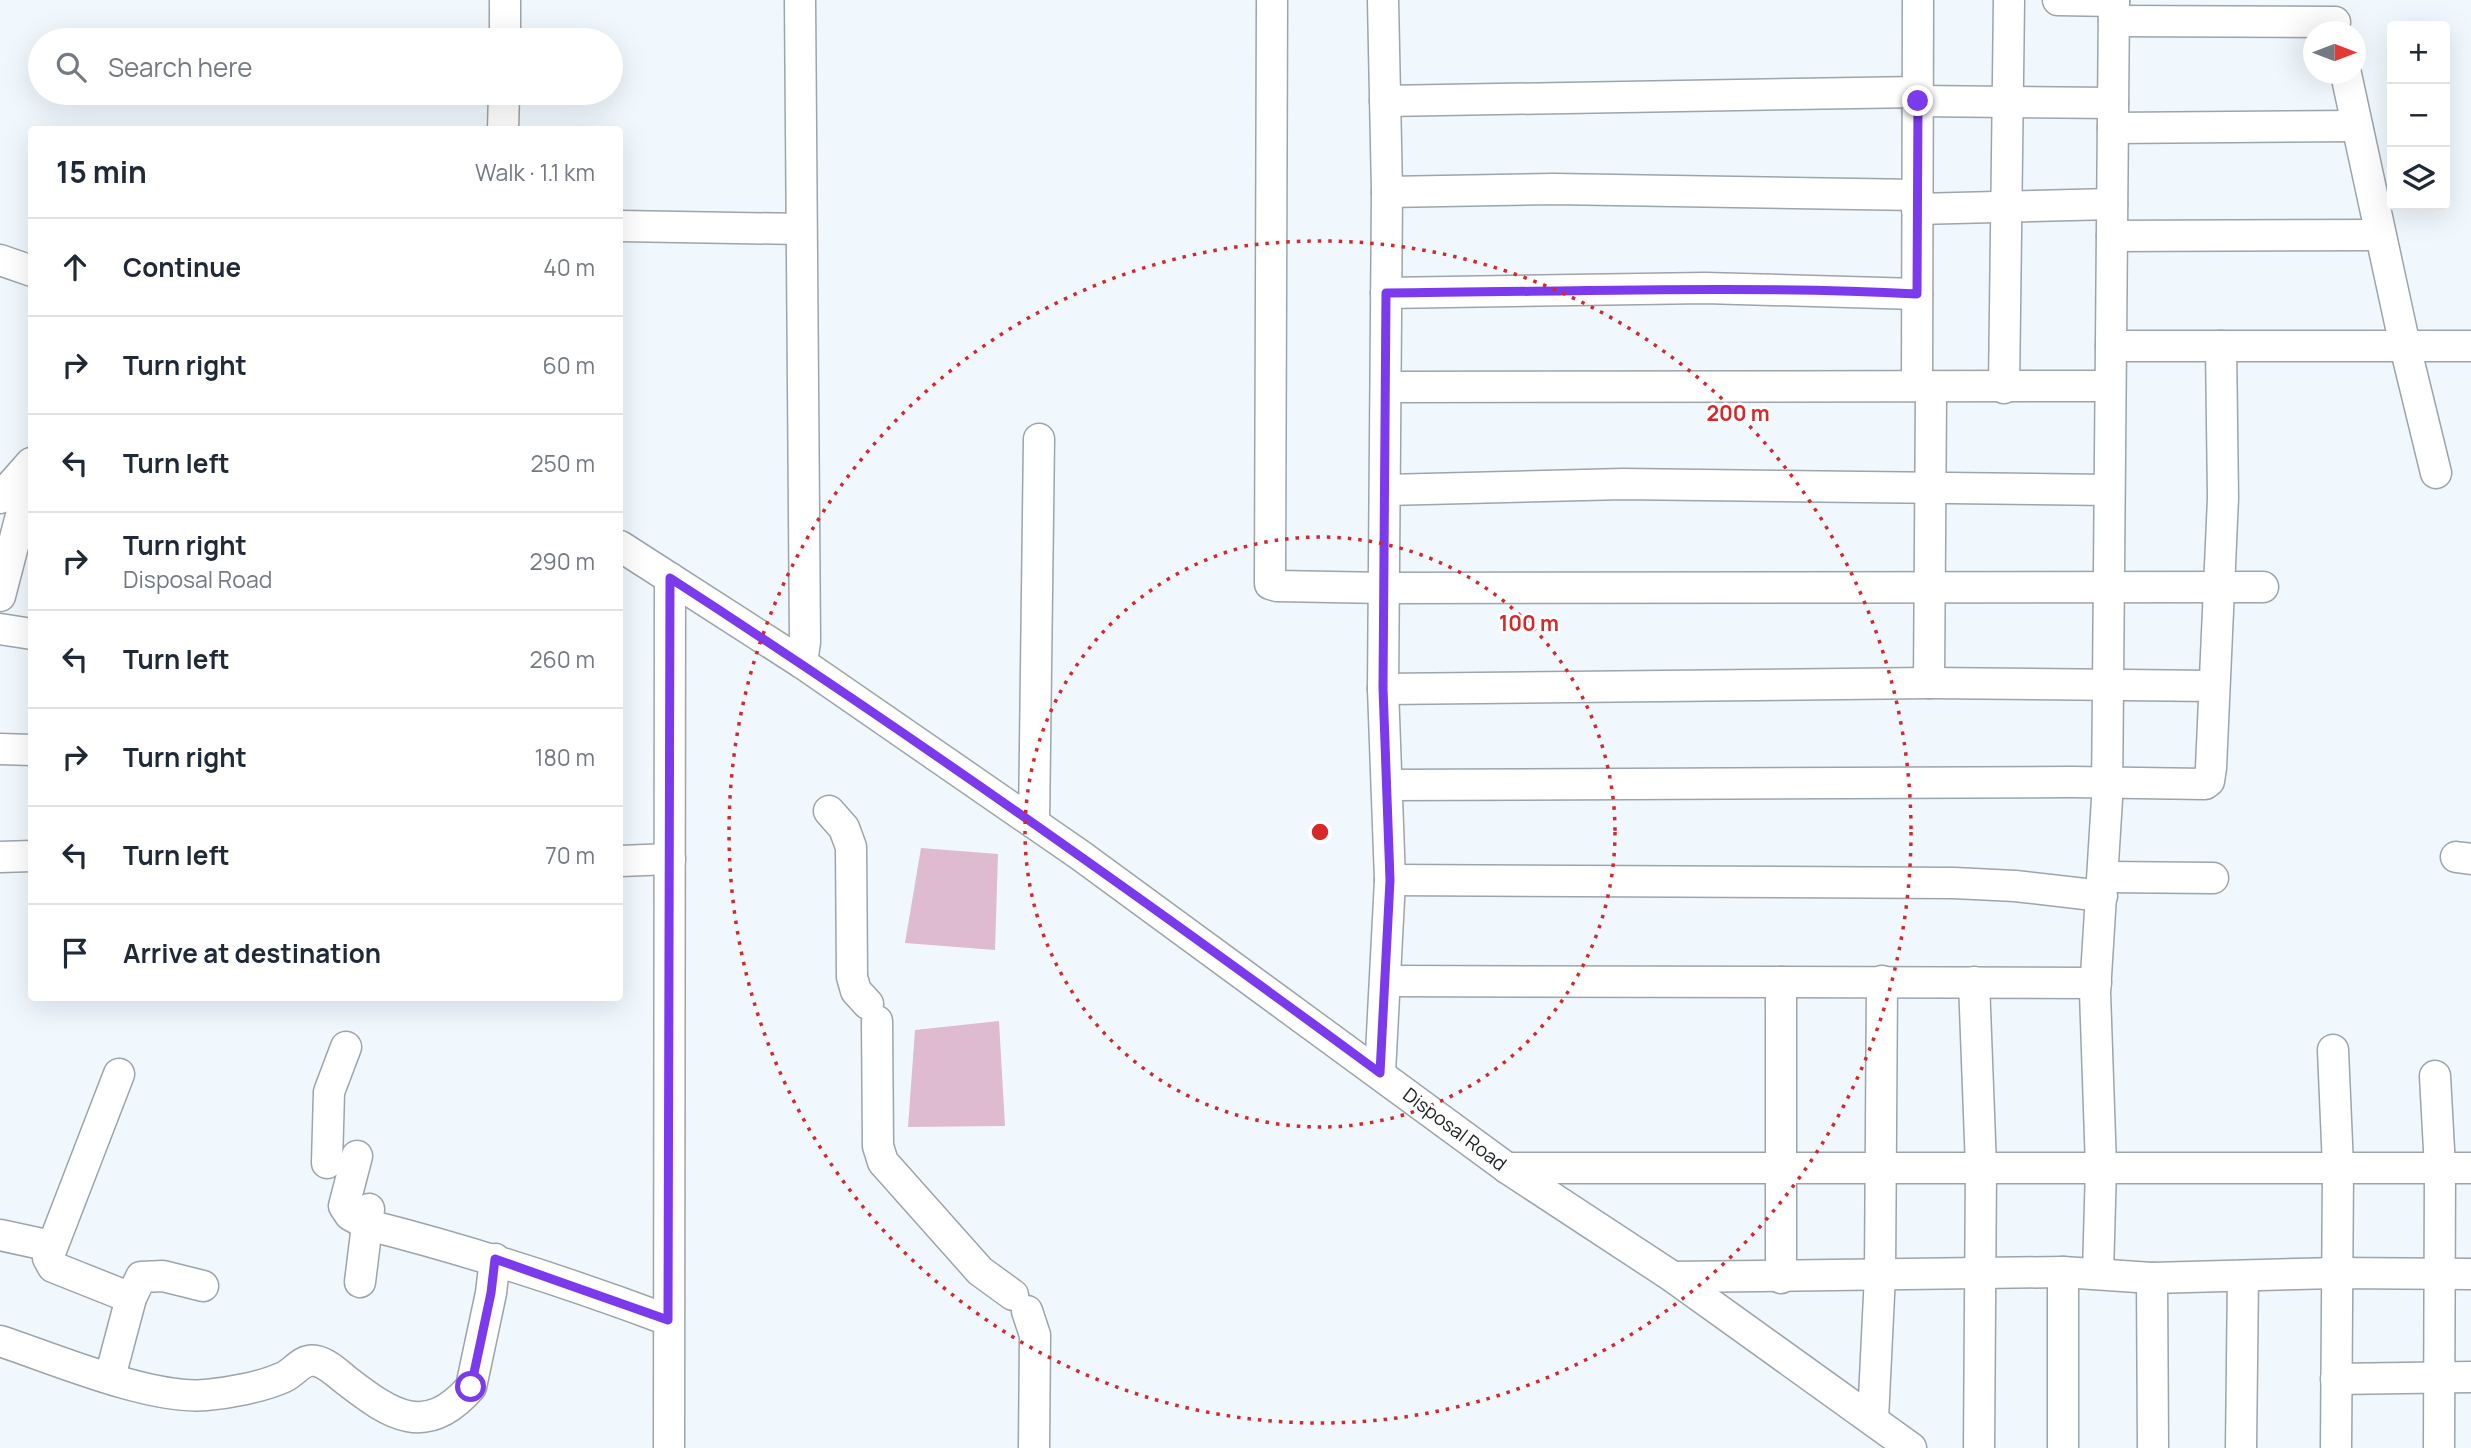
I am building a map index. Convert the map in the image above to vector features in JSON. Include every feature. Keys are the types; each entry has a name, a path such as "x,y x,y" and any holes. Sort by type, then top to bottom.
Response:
{"street":[{"path":"505,0 505,28"},
{"path":"800,0 805,642 802,663"},
{"path":"1272,0 1270,584 1384,588 2263,587"},
{"path":"1380,1073 1390,880 1383,688 1387,490 1387,192 1383,0"},
{"path":"1918,0 1917,384 1926,388 1931,396 1929,683"},
{"path":"2004,388 2009,0"},
{"path":"2058,0 2114,7 2334,18"},
{"path":"2098,1272 2101,1167 2096,983 2107,784 2114,7"},
{"path":"2348,84 2404,346 2436,473"},
{"path":"1385,101 1918,97 2009,102 2113,115 2357,126"},
{"path":"503,126 504,105"},
{"path":"1387,192 1554,189 2007,206 2112,204"},
{"path":"623,226 800,229"},
{"path":"2112,236 2380,235"},
{"path":"0,260 28,270"},
{"path":"1386,293 1719,288 1917,294"},
{"path":"2111,346 2471,346"},
{"path":"1387,785 2194,785 2209,781 2223,498 2221,346"},
{"path":"1386,387 2110,386"},
{"path":"1034,823 1040,439"},
{"path":"0,498 28,467"},
{"path":"1387,490 1623,484 2109,490"},
{"path":"0,596 24,533 28,503"},
{"name":"Disposal Road","path":"623,548 802,663 1080,855 1160,911 1507,1168 1672,1277 1911,1448"},
{"path":"669,1448 670,578"},
{"path":"0,629 28,633"},
{"path":"1383,688 1929,683 2214,686"},
{"path":"0,750 28,750"},
{"path":"830,811 844,828 851,847 852,977 856,991 873,1013 878,1146 883,1162 980,1271 1020,1303 1035,1335 1034,1448"},
{"path":"0,857 28,856"},
{"path":"623,861 670,859"},
{"path":"1390,880 1954,883 2103,887 2213,878"},
{"path":"1386,981 2096,983"},
{"path":"1873,1419 1880,1275 1882,981"},
{"path":"1781,982 1781,1278"},
{"path":"1974,982 1981,1167 1979,1448"},
{"path":"346,1047 329,1092 343,1166 345,1209 668,1320"},
{"path":"2333,1050 2338,1167 2336,1448"},
{"path":"119,1074 51,1246 49,1261 53,1268 131,1298"},
{"path":"2435,1076 2440,1168 2439,1448"},
{"path":"1507,1168 2471,1168"},
{"path":"360,1282 368,1217"},
{"path":"0,1235 51,1246"},
{"path":"0,1341 167,1394 209,1395 277,1380 306,1361 314,1361 327,1366 384,1410 408,1416 428,1416 461,1399 471,1387 491,1293 495,1259"},
{"path":"2063,1272 2063,1448"},
{"path":"1672,1277 1781,1278 2063,1272 2098,1272 2152,1278 2336,1272 2471,1275"},
{"path":"110,1377 136,1284 146,1275 203,1286"},
{"path":"2241,1448 2243,1276"},
{"path":"2152,1278 2153,1448"},
{"path":"2336,1379 2471,1377"}],"building":[{"path":"921,848 998,854 995,950 905,943"},
{"path":"999,1021 1005,1126 908,1127 915,1030"}],"route":[{"path":"471,1387 476,1373 495,1259 548,1275 668,1320 670,578 802,663 1080,855 1380,1073 1390,880 1383,688 1387,490 1386,293 1582,290 1634,292 1705,288 1817,289 1917,294 1918,101"}]}
